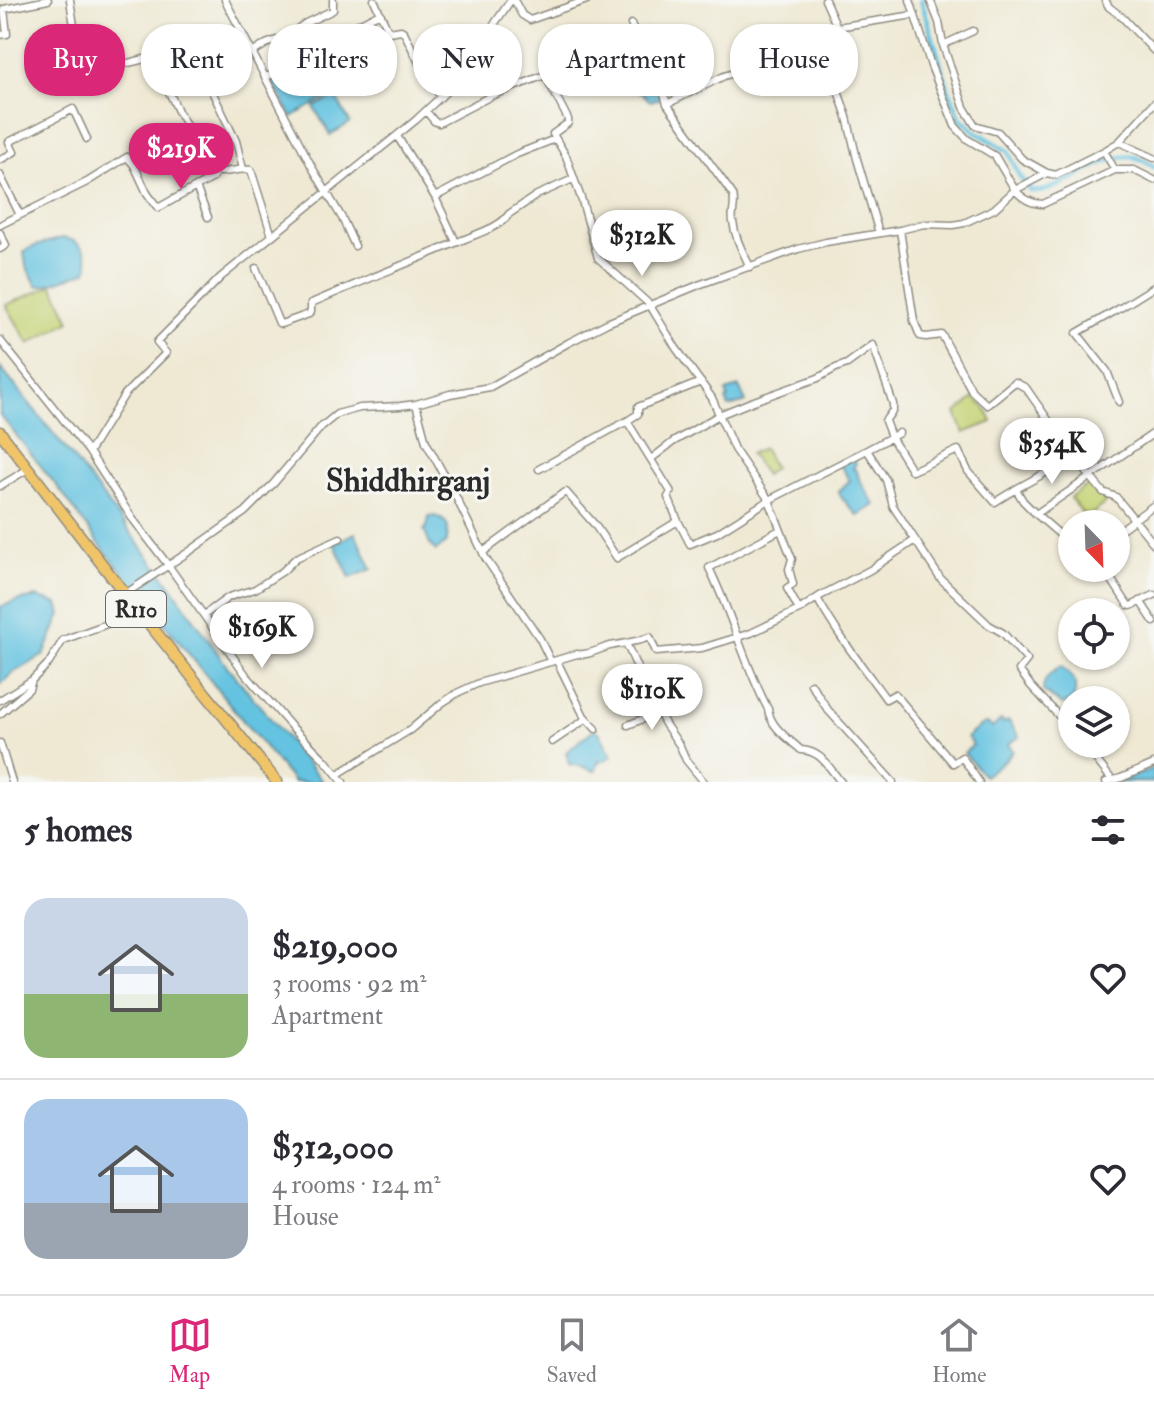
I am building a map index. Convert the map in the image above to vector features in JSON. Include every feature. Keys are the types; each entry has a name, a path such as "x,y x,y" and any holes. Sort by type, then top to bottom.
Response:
{"main road":[{"name":"R110","path":"0,432 134,606 277,782"}],"street":[{"path":"0,35 7,34 4,9 48,0"},
{"path":"70,0 82,68 114,66 141,60"},
{"path":"225,0 237,24"},
{"path":"333,0 333,10 252,53 355,246"},
{"path":"374,0 390,33 404,32 422,69 441,97"},
{"path":"89,452 125,394 166,353 157,342 221,277 441,97 513,0 522,15 530,20 587,0"},
{"path":"825,0 836,24"},
{"path":"910,0 952,120 960,133 995,156 1020,195 1035,204 1043,204 1114,168 1134,170 1154,180"},
{"path":"930,0 964,107 975,125 998,132 1022,159 1045,174 1056,175 1105,152 1119,142 1154,103"},
{"path":"1105,0 1154,51"},
{"path":"266,77 303,61 331,38 380,13"},
{"path":"856,24 914,15"},
{"path":"943,45 973,31"},
{"path":"667,104 730,74"},
{"path":"426,111 439,123 491,96 545,75 568,119 566,126 553,134 566,156 598,258 649,304 712,398 734,449 769,500 792,559 789,569 793,584 787,588 799,610"},
{"path":"0,225 87,182 127,157 158,208 213,178 215,172 171,96"},
{"path":"214,96 236,141 243,169"},
{"path":"665,96 667,104 733,195 736,204 732,221 750,267"},
{"path":"840,96 879,233"},
{"path":"0,160 14,152 9,142 73,109 87,139"},
{"path":"397,136 435,197 456,242"},
{"path":"435,197 517,154 555,139"},
{"path":"1119,142 1154,158"},
{"path":"1105,152 1114,168"},
{"path":"215,172 251,170 272,236"},
{"path":"125,594 245,512 329,419 346,410 416,404 497,385 568,343 649,304 798,249 924,224 964,223 994,209 1016,189 1045,174"},
{"path":"0,175 20,215"},
{"path":"256,268 281,324 309,314 311,303 485,230 506,219 537,195 573,179"},
{"path":"196,187 208,217"},
{"path":"900,230 914,321 920,336 942,335 972,391 987,405 1015,382 1026,388 1074,457 1103,492 1116,497 1154,544"},
{"path":"0,233 6,245 0,249"},
{"path":"1119,402 1107,371 1077,333 1154,287"},
{"path":"0,340 89,452 132,518 260,691 343,782"},
{"path":"651,459 719,415 818,378 847,364 873,345 893,404 893,410 885,421 912,471 958,450 968,471 995,502 1074,457"},
{"path":"539,469 627,421 638,414 638,407 701,382"},
{"path":"416,404 426,442 483,552 554,661 586,719 596,729"},
{"path":"627,421 671,492 668,497 690,544 717,533 769,500 899,433"},
{"path":"1036,514 1154,433"},
{"path":"867,450 886,480 893,506 940,578 989,625 1003,633 1027,660 1019,670 1058,715"},
{"path":"0,486 28,469"},
{"path":"1016,489 1023,501 1058,533"},
{"path":"483,552 566,492 595,525 617,558 678,521"},
{"path":"1130,523 1154,505"},
{"path":"780,530 709,568 723,595 736,637 774,726 801,750 819,755 841,782"},
{"path":"204,615 229,597 255,589 283,571 296,558 340,538"},
{"path":"338,774 388,745 459,692 479,683 577,654 587,655 650,637 656,652 702,648 751,633 870,570 915,540"},
{"path":"1113,582 1131,606 1154,595"},
{"path":"817,598 836,632 886,699 895,694 953,763 962,757 979,782"},
{"path":"1140,601 1154,622"},
{"path":"0,700 32,680 49,663 63,640 107,624 134,606"},
{"path":"626,643 686,760 704,782"},
{"path":"0,714 29,689 32,680"},
{"path":"811,684 828,710 893,782"},
{"path":"628,725 662,712"},
{"path":"552,742 586,719"},
{"path":"0,743 12,782"},
{"path":"1093,758 1109,781 1122,780 1154,764"}],"green space":[{"path":"53,285 70,321 29,344 6,305"},
{"path":"974,398 985,407 992,422 964,433 956,413"},
{"path":"763,448 774,468 765,475 750,454"},
{"path":"1089,484 1105,501 1097,510 1080,510 1070,498"}],"water":[{"path":"280,96 324,96 325,98 292,117"},
{"path":"335,96 350,123 330,135 314,107"},
{"path":"645,96 664,98 650,101"},
{"path":"62,238 74,241 83,248 87,271 37,286 26,266 24,252"},
{"path":"0,367 169,583 226,665 323,782 293,782 97,541 0,415"},
{"path":"739,387 746,402 729,407 726,391"},
{"path":"853,458 856,463 853,469 875,505 858,516 839,491 850,480 840,465"},
{"path":"435,516 447,524 448,529 447,542 436,551 424,530 429,517"},
{"path":"355,533 372,569 350,578 334,543"},
{"path":"37,597 58,604 61,614 44,655 11,674 0,685 0,607"},
{"path":"1058,668 1065,670 1075,684 1058,686 1058,702 1043,691 1051,674"},
{"path":"1001,720 1003,723 1009,721 1019,737 1008,744 1013,751 984,776 964,753 973,745 967,737 983,724 992,728"},
{"path":"594,729 599,732 612,756 599,761 595,771 569,764 566,752"},
{"path":"1154,768 1154,782 1116,782"}],"waterway":[{"path":"921,0 960,118 1008,151 1030,191 1053,188 1114,159 1137,158 1154,167"}],"district":[{"name":"Shiddhirganj","path":"408,480"}]}
